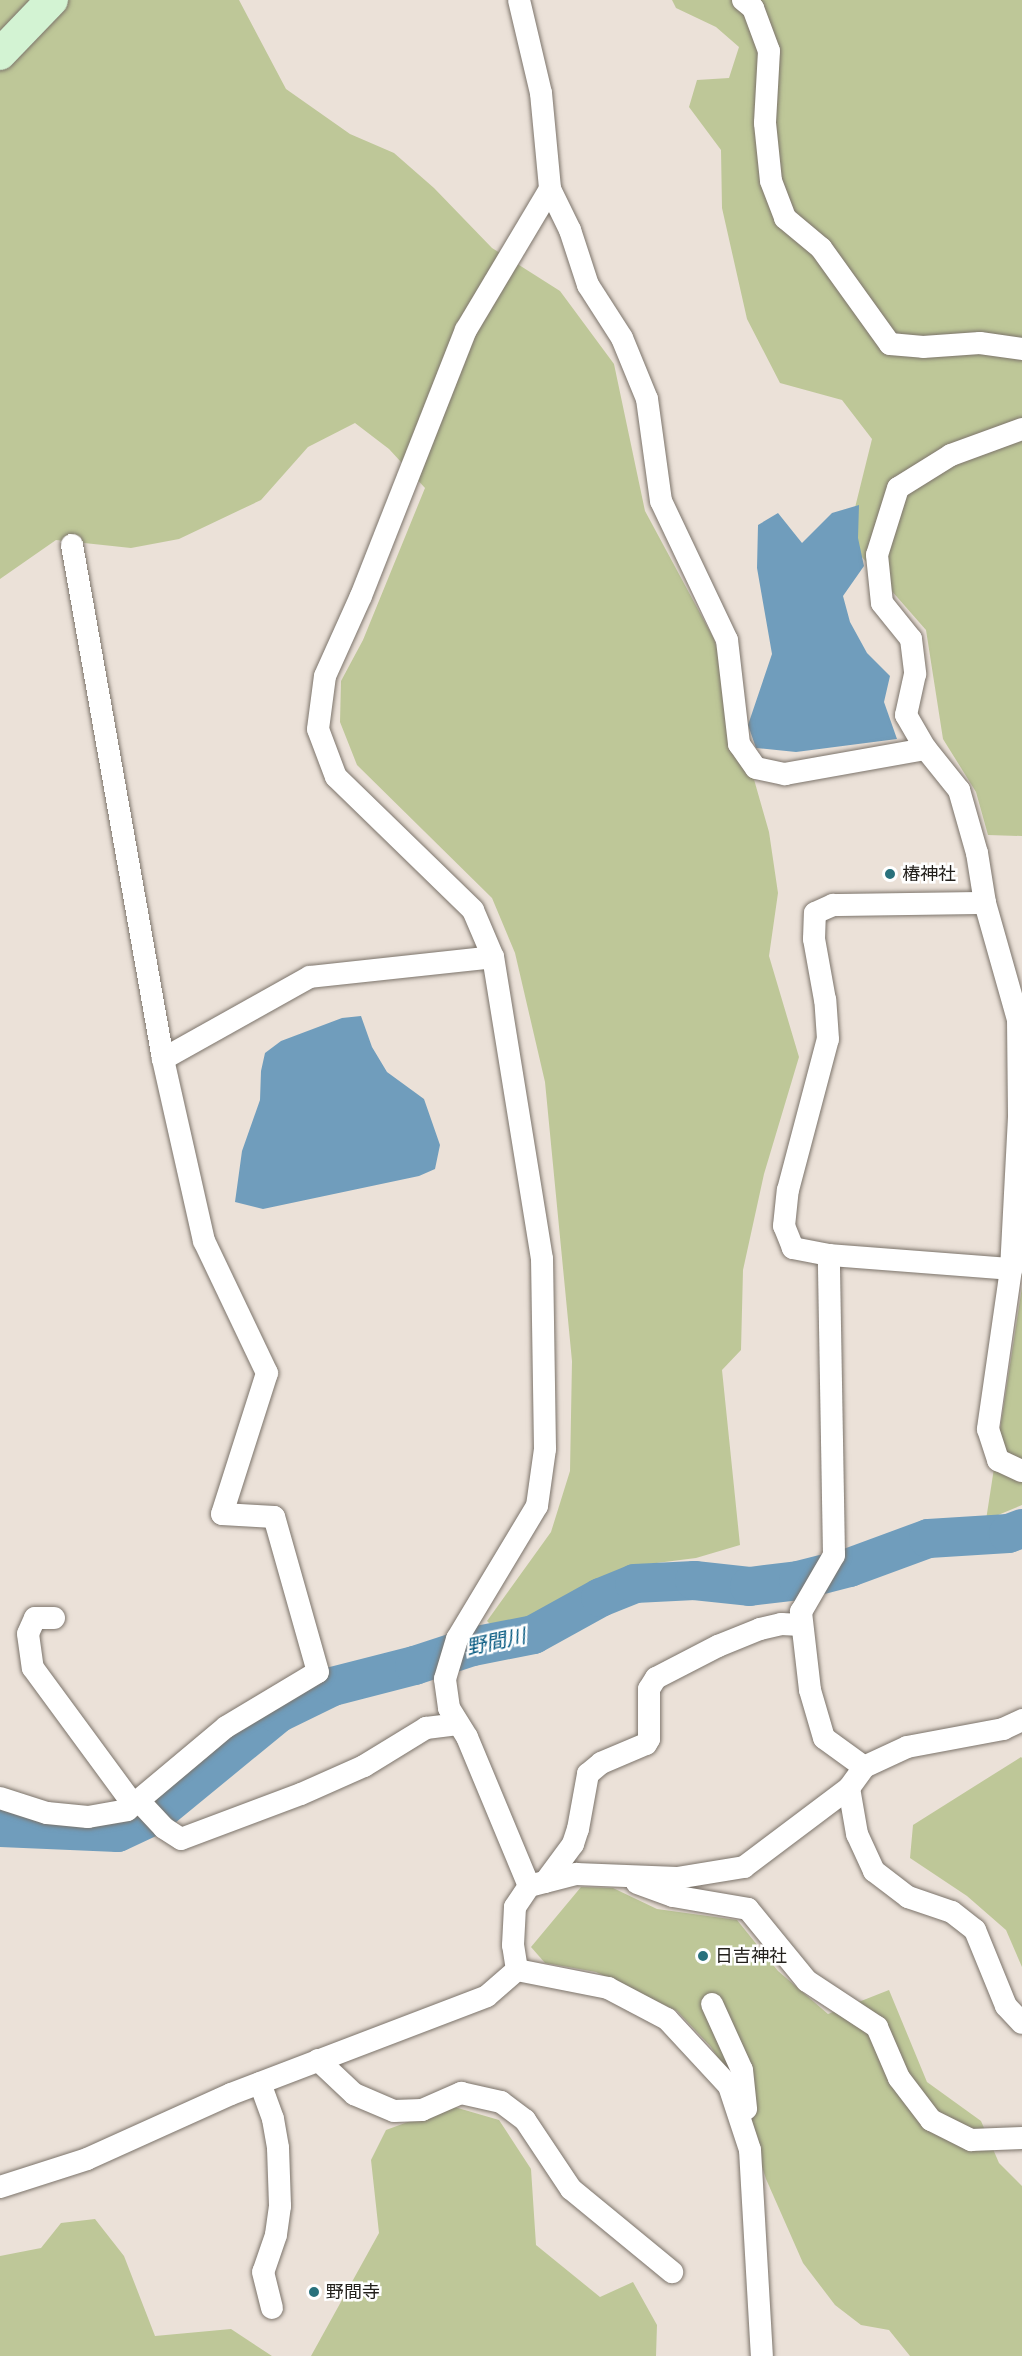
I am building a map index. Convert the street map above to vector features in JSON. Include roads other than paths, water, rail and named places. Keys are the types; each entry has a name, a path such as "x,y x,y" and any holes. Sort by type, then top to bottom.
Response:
{"street":[{"path":"0,54 52,0"},
{"path":"519,0 541,93 550,189 570,230 588,285 622,338 647,399 662,501 727,640 739,744 756,768 785,774 926,749"},
{"path":"743,0 753,8 769,51 765,123 771,181 785,218 821,248 890,344 923,347 980,343 1022,349"},
{"path":"537,1884 466,1737 449,1708 445,1679 457,1639 537,1506 545,1449 542,1259 493,957 473,909 336,777 318,729 325,676 361,596 466,330 550,189"},
{"path":"1022,429 951,455 898,488 877,555 882,603 911,639 915,674 906,715 926,749 959,790 977,853 985,903 1018,1020 1019,1118 1011,1269 988,1429 998,1460 1022,1471"},
{"path":"0,1798 47,1813 88,1817 126,1810 226,1727 318,1672 274,1517 222,1514 267,1373 204,1241 163,1059 72,545"},
{"path":"985,903 833,905 815,913 814,939 825,1000 828,1039 788,1190 784,1226 793,1248 829,1255 1011,1269"},
{"path":"163,1059 310,977 493,957"},
{"path":"829,1255 834,1555 801,1612 810,1690 824,1738 864,1767"},
{"path":"54,1618 35,1618 28,1634 28,1650 33,1668 135,1802 164,1828 181,1839 364,1766 426,1728 458,1724"},
{"path":"517,1970 513,1945 515,1907 573,1844 588,1774 601,1763 646,1744 649,1738 649,1689 656,1678 718,1646 760,1629 781,1624 802,1624"},
{"path":"537,1884 576,1874 621,1878 677,1878 744,1867 849,1788 864,1767 907,1747 1003,1729 1022,1720"},
{"path":"849,1788 857,1833 874,1871 908,1897 952,1912 975,1930 1006,2006 1022,2023"},
{"path":"621,1878 673,1896 748,1909 807,1981 877,2027 899,2078 931,2120 971,2140 1022,2138"},
{"path":"0,2187 87,2159 260,2083 487,1996 517,1970"},
{"path":"517,1970 608,1988 667,2019 729,2086 750,2150 762,2356"},
{"path":"712,2004 742,2070 746,2095 745,2135"},
{"path":"318,2060 354,2094 394,2112 422,2110 461,2093 501,2102 525,2120 570,2189 672,2272"},
{"path":"260,2083 273,2119 278,2148 280,2206 276,2235 263,2272 272,2308"}],"water":[{"path":"859,505 858,538 864,566 843,596 850,622 867,653 890,676 884,702 897,739 796,752 756,748 748,725 772,654 757,568 758,525 778,513 802,543 832,513"},
{"path":"361,1016 372,1047 387,1072 424,1099 440,1145 435,1169 419,1176 263,1209 235,1202 242,1151 260,1100 261,1071 265,1053 281,1041 342,1018"}],"waterway":[{"name":"野間川","path":"0,1827 117,1832 153,1815 277,1713 332,1686 414,1665 472,1646 533,1634 600,1597 634,1583 694,1580 749,1586 798,1580 849,1567 928,1538 1008,1533 1022,1528"}],"place":[{"name":"椿神社","path":"890,874"},
{"name":"日吉神社","path":"703,1956"},
{"name":"野間寺","path":"314,2292"}]}
